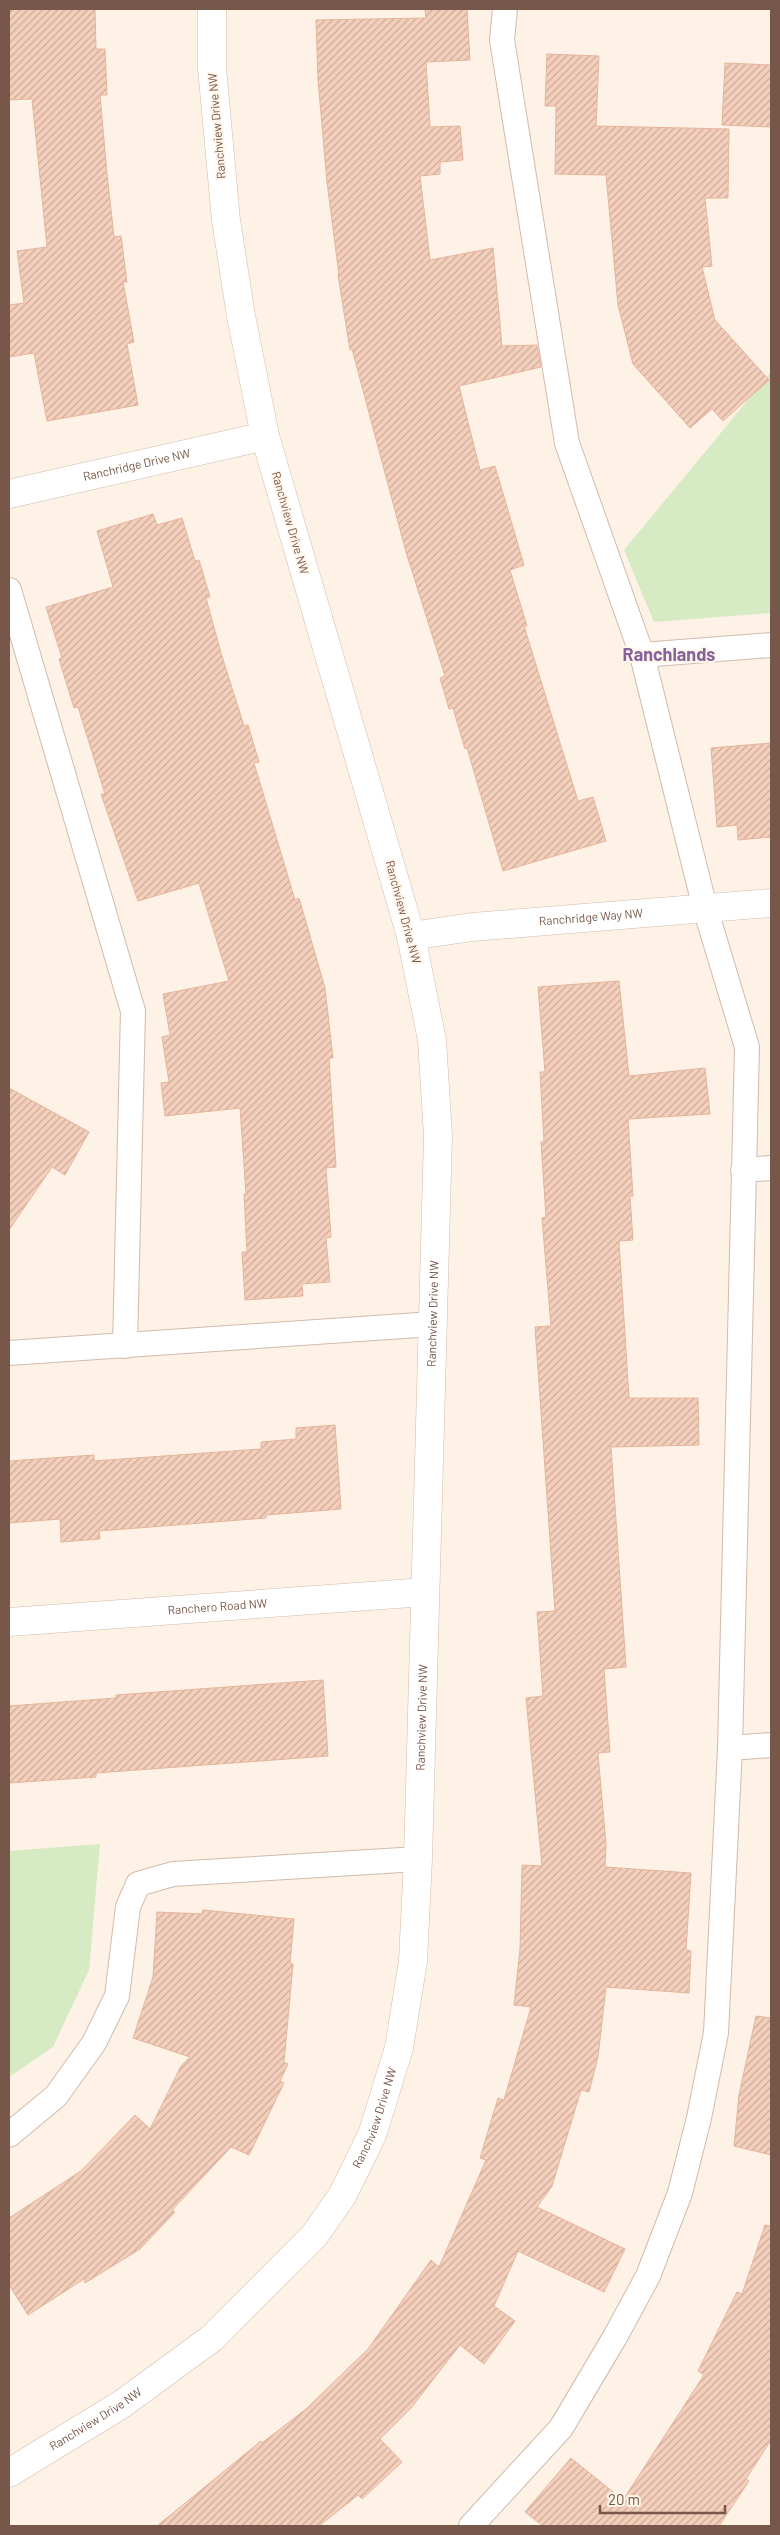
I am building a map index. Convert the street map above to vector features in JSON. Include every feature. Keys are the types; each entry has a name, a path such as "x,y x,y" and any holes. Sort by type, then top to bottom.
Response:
{"street":[{"name":"Ranchview Drive NW","path":"9,2472 122,2404 212,2338 314,2236 342,2196 372,2136 399,2048 413,1961 418,1860 438,1136 432,1040 411,936 265,436 241,316 226,220 212,68 212,9"},
{"name":"Ranchridge Drive NW","path":"9,494 98,472 265,436"},
{"name":"Ranchridge Way NW","path":"411,936 472,927 771,903"},
{"name":"Ranchero Road NW","path":"9,1622 425,1592"}],"lane":[{"path":"472,2526 561,2428 616,2337 648,2276 680,2193 699,2118 716,2032 730,1748 746,1047 705,908 642,655 567,444 502,40 505,9"},
{"path":"9,590 133,1011 125,1346"},
{"path":"642,655 771,645"},
{"path":"743,1170 771,1168"},
{"path":"9,1353 433,1324"},
{"path":"730,1748 771,1745"},
{"path":"9,2135 56,2096 94,2043 117,1996 128,1907 138,1884 173,1874 418,1860"}],"green space":[{"path":"771,372 771,613 654,622 624,550"},
{"path":"100,1844 89,1970 53,2047 9,2077 9,1851"}],"building":[{"path":"9,9 95,9 96,49 105,49 107,95 100,95 107,174 114,237 121,236 127,282 123,282 134,342 127,344 138,405 47,421 34,353 9,357 9,305 24,303 17,251 47,247 32,99 9,100"},
{"path":"467,9 470,60 426,62 430,127 460,126 463,160 440,162 440,174 420,176 430,260 493,248 502,346 537,345 541,367 459,386 480,470 495,466 524,565 510,570 527,626 524,626 578,801 593,797 606,841 503,871 467,748 465,749 453,708 449,709 440,678 445,676 406,552 352,349 350,350 338,275 318,80 316,20 426,18 425,10"},
{"path":"547,54 599,56 596,126 729,129 728,198 705,198 712,266 702,267 715,320 769,380 723,421 712,409 690,428 633,364 618,305 606,175 555,174 556,106 545,106"},
{"path":"725,63 771,65 771,127 722,125"},
{"path":"153,514 157,525 182,518 195,561 199,560 210,597 206,598 221,653 244,726 248,725 259,762 254,763 295,900 299,898 325,988 333,1058 329,1058 336,1167 326,1168 331,1237 326,1238 330,1282 302,1284 303,1296 245,1300 242,1252 247,1252 244,1194 246,1194 240,1108 165,1116 161,1083 169,1082 162,1037 170,1035 163,994 229,981 199,883 138,901 101,794 105,794 78,707 74,708 59,659 62,658 46,607 113,587 97,531"},
{"path":"771,743 771,837 738,840 737,825 717,827 711,748"},
{"path":"619,981 629,1076 705,1068 710,1114 628,1119 633,1196 630,1196 633,1240 619,1241 629,1398 698,1398 699,1445 611,1447 626,1667 604,1669 610,1752 598,1753 606,1844 605,1867 691,1873 686,1950 691,1951 689,1993 606,1987 598,2057 589,2092 581,2090 552,2186 537,2207 625,2249 604,2292 518,2251 494,2306 515,2321 484,2364 460,2345 411,2408 380,2439 402,2462 362,2499 358,2495 319,2526 157,2526 261,2441 262,2443 306,2409 368,2349 431,2260 439,2267 486,2160 480,2158 498,2098 504,2100 531,2007 514,2005 520,1949 522,1865 542,1866 526,1698 543,1696 537,1612 555,1611 535,1327 551,1326 542,1218 546,1217 541,1142 544,1142 540,1072 545,1072 538,987"},
{"path":"9,1088 89,1132 65,1175 52,1167 9,1230"},
{"path":"335,1425 341,1509 266,1515 266,1518 99,1531 100,1539 61,1542 60,1519 9,1523 9,1461 94,1455 94,1461 261,1449 261,1442 296,1439 296,1428"},
{"path":"323,1680 328,1756 96,1773 96,1777 9,1783 9,1706 116,1698 116,1695"},
{"path":"203,1910 294,1919 290,1963 293,1964 284,2062 288,2064 280,2081 284,2083 249,2155 231,2147 172,2210 175,2212 140,2249 85,2283 84,2279 28,2315 9,2285 9,2218 81,2171 135,2115 150,2129 181,2066 190,2057 133,2038 153,1977 157,1912 202,1914"},
{"path":"756,2016 771,2018 771,2155 734,2146 739,2095"},
{"path":"765,2225 771,2226 771,2440 746,2479 749,2481 719,2526 543,2526 525,2512 571,2458 623,2500 704,2375 698,2371 737,2292 742,2294"}],"district":[{"name":"Ranchlands","path":"669,655"}]}
